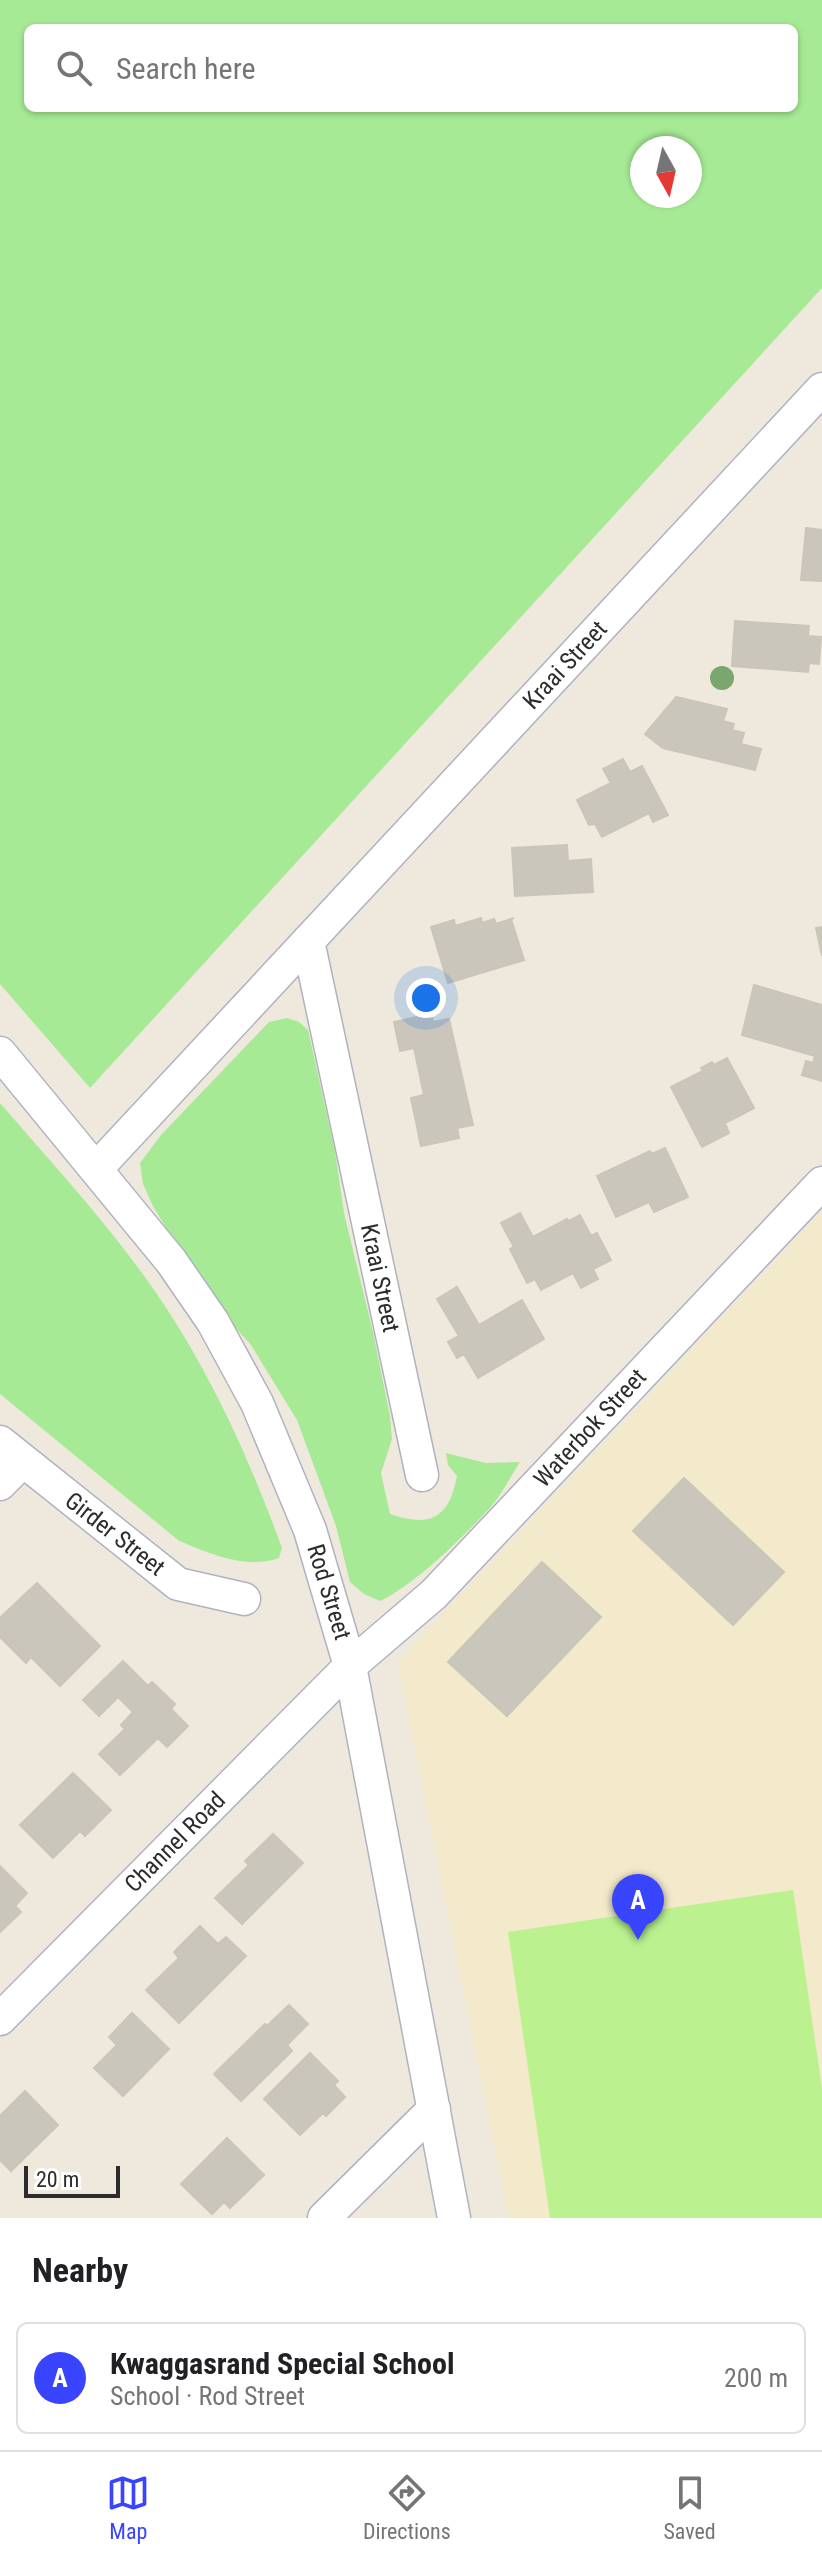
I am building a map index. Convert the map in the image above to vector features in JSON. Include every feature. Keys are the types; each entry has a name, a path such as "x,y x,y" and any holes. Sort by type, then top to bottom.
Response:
{"street":[{"name":"Kraai Street","path":"97,1168 822,389"},
{"name":"Kraai Street","path":"308,941 422,1475"},
{"name":"Rod Street","path":"0,1053 171,1261 213,1322 257,1403 310,1530 350,1666 454,2218"},
{"name":"Waterbok Street","path":"350,1666 434,1594 822,1183"},
{"path":"0,1484 11,1451"},
{"name":"Girder Street","path":"11,1451 178,1584 244,1599"},
{"name":"Channel Road","path":"0,2019 350,1666"},
{"path":"324,2218 434,2109"}],"shaded area":[{"path":"822,1212 822,2218 509,2218 398,1662"}],"green space":[{"path":"0,0 822,0 822,288 90,1088 0,984"},
{"path":"287,1018 299,1022 308,1030 335,1151 344,1213 373,1332 390,1416 392,1439 381,1473 390,1514 417,1520 436,1516 443,1510 454,1490 457,1476 448,1465 446,1453 486,1463 520,1462 497,1499 469,1530 409,1583 380,1601 364,1594 350,1582 336,1526 297,1420 251,1345 207,1296 143,1184 140,1163 161,1135 269,1022"},
{"path":"0,1103 115,1237 177,1325 217,1396 252,1471 282,1548 279,1558 241,1561 214,1555 178,1540 0,1394"},
{"path":"793,1890 822,2088 822,2218 550,2218 508,1932"}],"building":[{"path":"806,528 822,530 822,581 801,580"},
{"path":"735,621 809,626 808,636 821,637 819,664 809,663 808,672 732,666"},
{"path":"676,697 727,709 723,721 734,724 732,730 744,733 741,744 761,749 755,770 663,748 645,734"},
{"path":"623,759 630,772 642,766 668,815 653,822 649,813 602,837 595,824 589,825 577,800 611,783 603,769"},
{"path":"567,845 568,861 591,859 593,892 515,896 512,848"},
{"path":"481,918 482,923 494,919 496,924 511,919 524,960 448,983 431,927 454,920 455,926"},
{"path":"822,927 822,956 816,928"},
{"path":"754,985 822,1005 822,1081 802,1075 806,1061 813,1063 815,1056 742,1035"},
{"path":"431,1014 433,1022 449,1019 473,1125 457,1128 459,1138 421,1146 411,1098 424,1095 414,1048 400,1051 394,1022"},
{"path":"727,1058 754,1108 725,1123 729,1133 702,1147 671,1087 703,1071 701,1068 712,1062 714,1065"},
{"path":"665,1148 688,1197 654,1212 649,1202 616,1217 597,1176 650,1151 652,1154"},
{"path":"520,1213 533,1237 580,1215 591,1236 597,1233 611,1260 593,1269 598,1279 581,1288 573,1273 541,1290 535,1279 527,1283 501,1223"},
{"path":"457,1287 479,1325 522,1300 544,1339 478,1378 464,1354 457,1358 448,1342 459,1336 437,1299"},
{"path":"684,1478 784,1572 733,1625 633,1531"},
{"path":"542,1562 601,1617 507,1716 448,1662"},
{"path":"37,1583 100,1646 60,1686 31,1657 26,1663 0,1637 0,1618"},
{"path":"123,1661 148,1686 152,1682 175,1704 171,1709 188,1726 167,1747 158,1738 120,1775 99,1754 125,1729 121,1725 133,1712 118,1697 99,1716 83,1700"},
{"path":"73,1773 111,1810 85,1836 80,1831 53,1858 20,1825"},
{"path":"273,1834 303,1863 242,1924 215,1898 249,1865 245,1861"},
{"path":"0,1866 27,1893 15,1906 21,1912 0,1932"},
{"path":"200,1926 218,1944 226,1937 246,1956 179,2023 146,1990 179,1958 174,1952"},
{"path":"289,2005 308,2024 287,2045 292,2051 241,2101 214,2074"},
{"path":"132,2013 169,2049 123,2096 94,2068 117,2045 109,2037"},
{"path":"310,2053 338,2081 334,2085 345,2097 300,2135 264,2099"},
{"path":"25,2091 58,2125 11,2171 0,2160 0,2116"},
{"path":"227,2138 264,2175 230,2208 224,2202 212,2214 181,2184"}],"place":[{"name":"Kwaggasrand Special School","path":"638,1940"}]}
